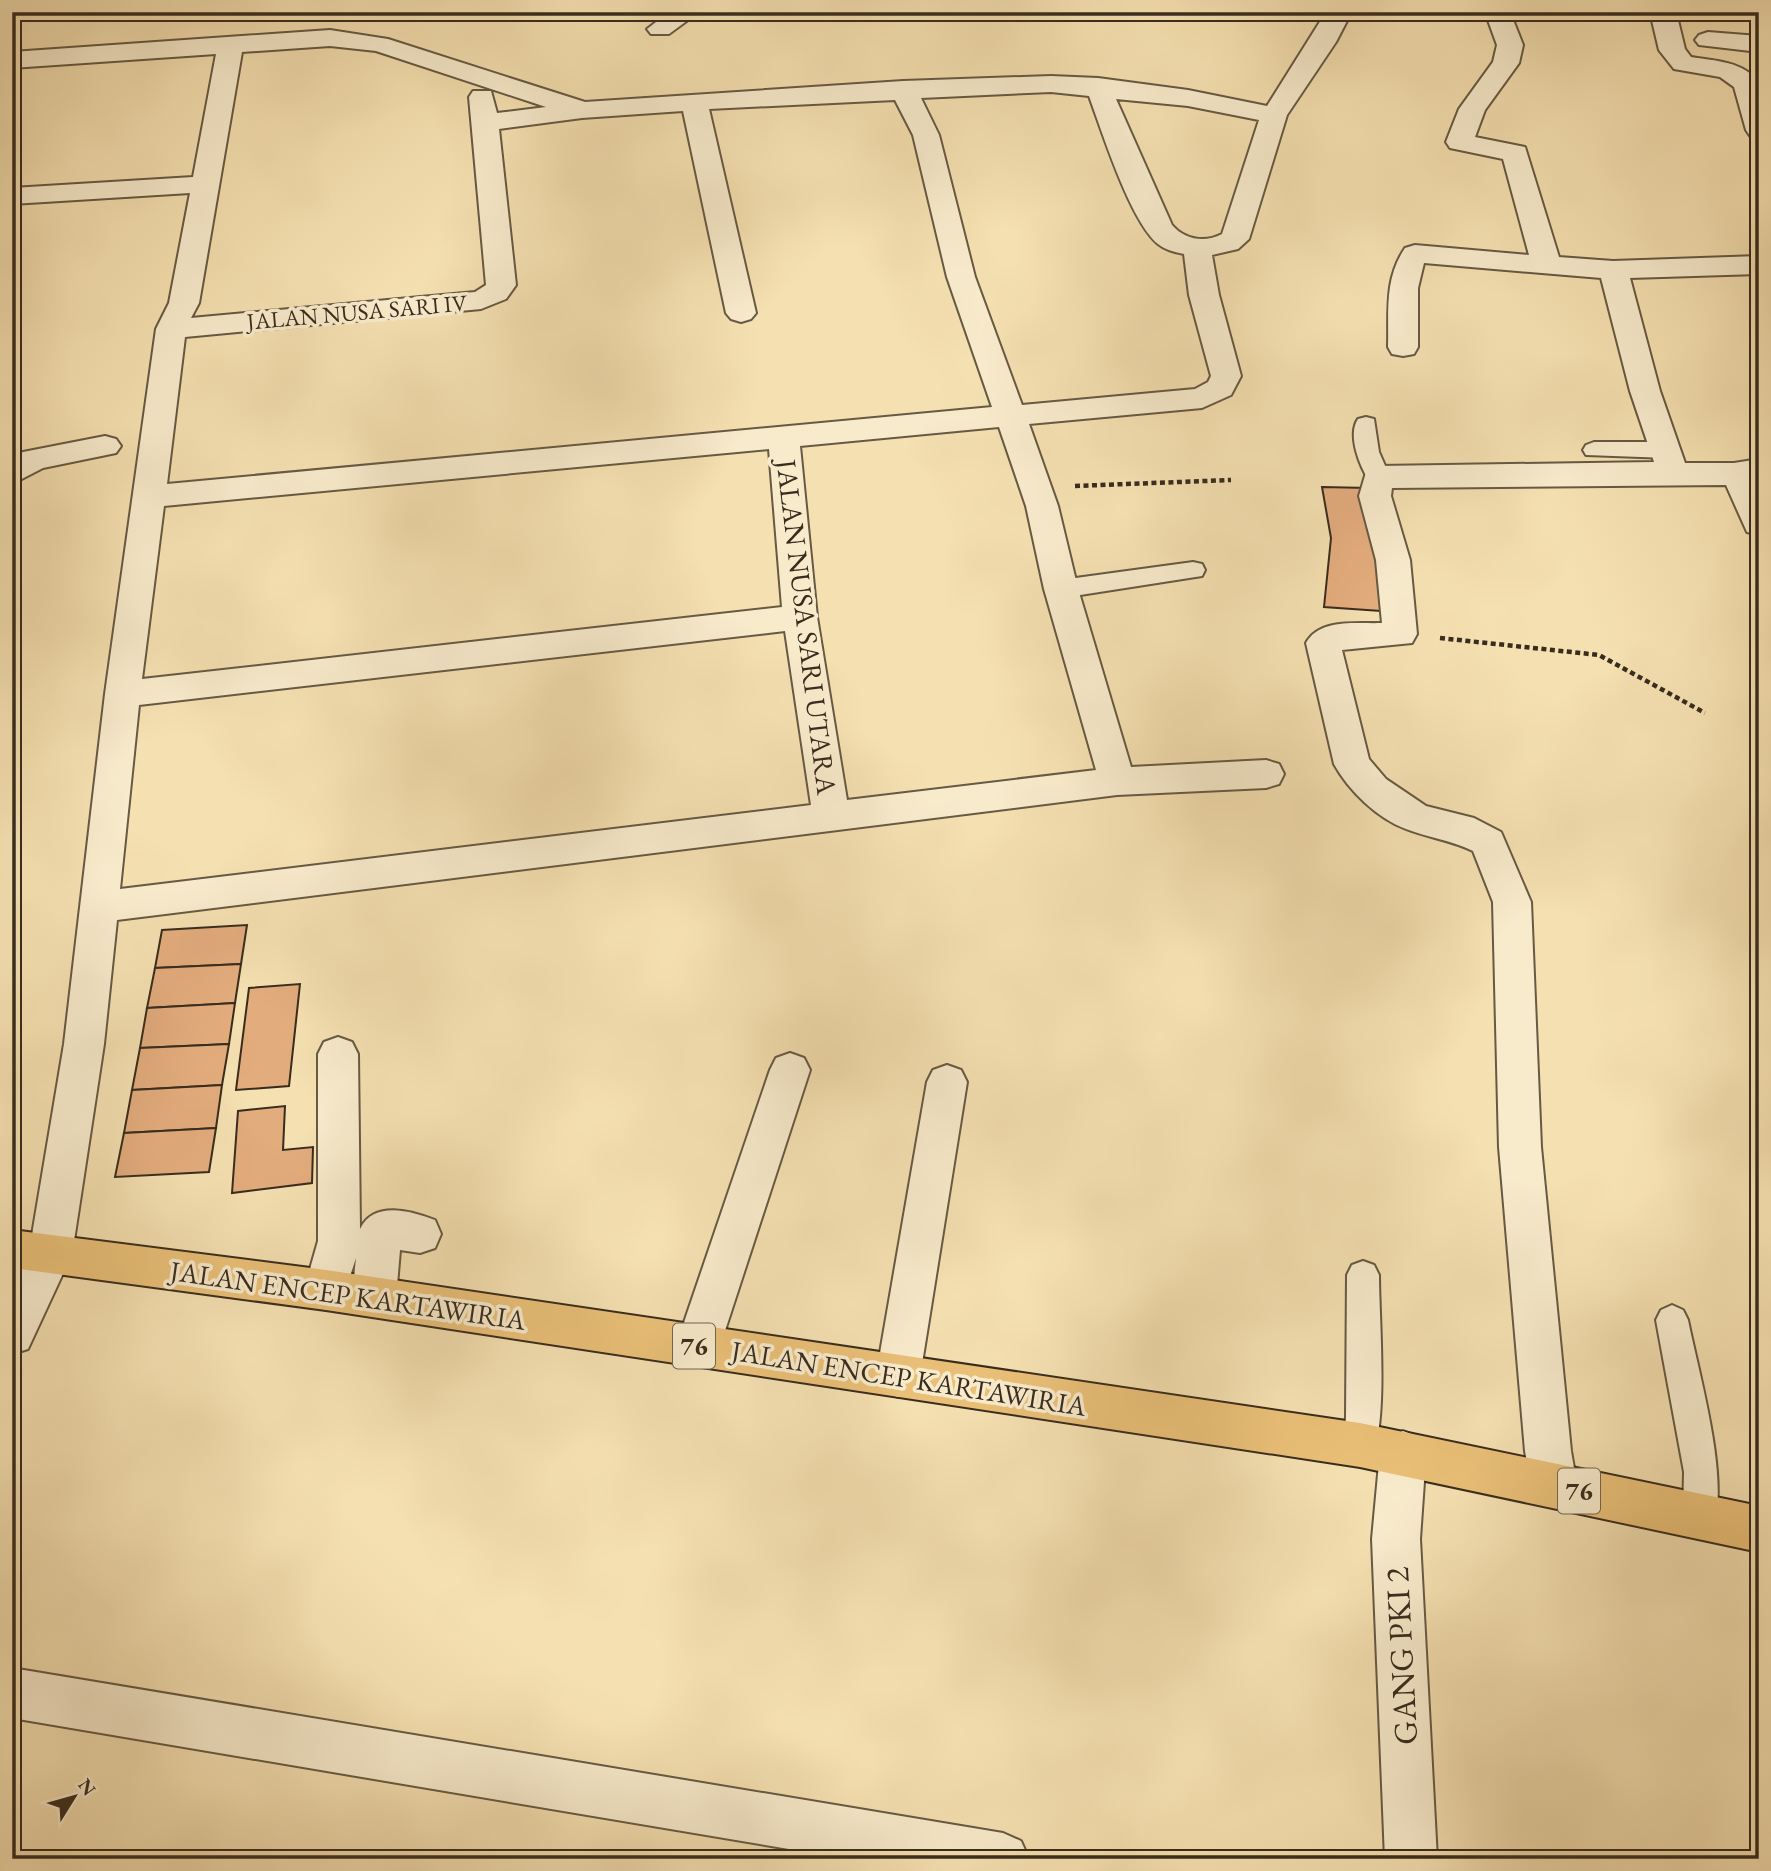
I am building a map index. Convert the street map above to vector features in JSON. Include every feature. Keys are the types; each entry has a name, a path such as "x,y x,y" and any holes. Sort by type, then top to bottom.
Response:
{"main road":[{"name":"JALAN ENCEP KARTAWIRIA","path":"31,1252 326,1290 1384,1449 1759,1529"}],"street":[{"path":"660,29 687,12"},
{"path":"1497,12 1510,45 1506,62 1472,109 1460,142 1515,153 1546,266"},
{"path":"1663,12 1672,50 1683,64 1727,70 1746,83 1759,130"},
{"path":"1098,86 1155,221 1167,238 1197,248 1223,246 1235,239 1274,115 1337,15"},
{"path":"12,60 330,38 379,44 582,110"},
{"path":"1708,40 1759,44"},
{"path":"12,1334 84,1044 123,694 150,496 177,318 207,184 231,43"},
{"name":"JALAN NUSA SARI IV","path":"177,318 481,300 496,293 501,285 480,75"},
{"path":"483,123 582,110 694,102 1051,83 1098,86 1188,98 1274,115"},
{"path":"903,89 926,135 961,277 1036,487 1061,589 1117,781"},
{"path":"694,102 741,313"},
{"path":"1732,136 1759,137"},
{"path":"12,196 207,184"},
{"path":"150,496 1202,398 1220,388 1226,376 1204,295 1197,248"},
{"path":"1403,348 1405,315 1400,297 1415,254 1614,270 1759,265"},
{"path":"1614,270 1645,391 1670,462"},
{"name":"JALAN NUSA SARI UTARA","path":"783,437 800,617 831,818"},
{"path":"12,473 34,459 105,446"},
{"path":"1554,1485 1548,1451 1520,1147 1512,902 1488,842 1461,828 1416,818 1373,789 1352,764 1322,643 1329,638 1400,634 1392,560 1375,496 1378,477 1486,478 1670,462 1748,472 1759,524"},
{"path":"123,694 800,617"},
{"path":"99,907 1117,781 1266,774"},
{"path":"326,1290 339,1241 338,1054"},
{"path":"698,1346 790,1070"},
{"path":"898,1376 947,1082"},
{"path":"374,1297 380,1233 385,1230 421,1234"},
{"name":"GANG PKI 2","path":"1384,1449 1396,1539 1411,1859"},
{"path":"12,1693 1003,1859"}],"lane":[{"path":"1366,424 1371,465 1378,477"},
{"path":"1594,450 1670,462"},
{"path":"1061,589 1193,570"},
{"path":"1363,1275 1363,1417 1384,1449"},
{"path":"1672,1320 1701,1472 1700,1517"}],"path":[{"path":"1036,487 1231,480"},
{"path":"1400,634 1599,655 1705,713"}],"building":[{"path":"1322,487 1369,488 1395,612 1324,607 1331,538"},
{"path":"19,528 12,561 12,529"},
{"path":"247,925 241,964 155,968 162,930"},
{"path":"241,964 235,1003 147,1008 155,968"},
{"path":"300,984 289,1086 236,1090 249,988"},
{"path":"235,1003 229,1044 140,1048 147,1008"},
{"path":"229,1044 222,1085 132,1090 140,1048"},
{"path":"222,1085 216,1128 124,1133 132,1090"},
{"path":"285,1106 283,1150 313,1147 312,1183 232,1193 238,1111"},
{"path":"216,1128 209,1172 115,1177 124,1133"}]}
